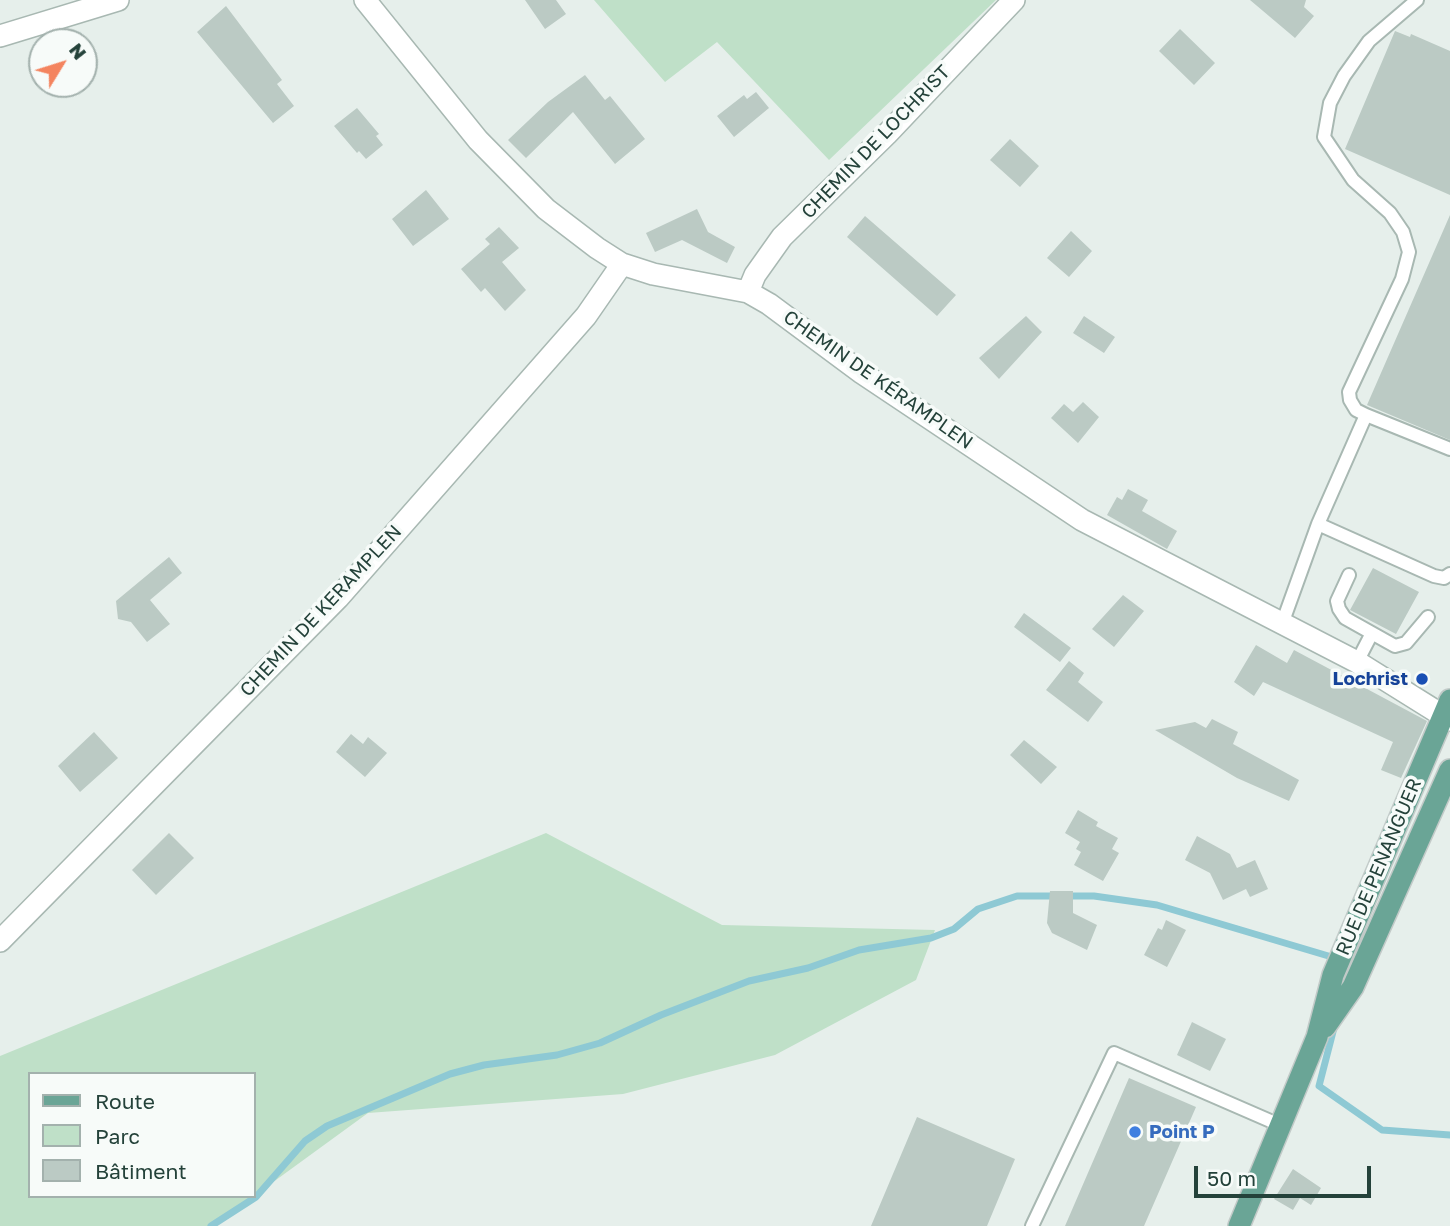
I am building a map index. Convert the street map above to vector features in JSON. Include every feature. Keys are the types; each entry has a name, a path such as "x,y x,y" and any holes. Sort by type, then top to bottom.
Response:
{"main road":[{"name":"RUE DE PENANGUER","path":"1239,1226 1317,1037 1333,975 1448,712"},
{"name":"RUE DE PENANGUER","path":"1317,1037 1353,986 1450,770"}],"street":[{"path":"0,36 118,0"},
{"name":"CHEMIN DE KÉRAMPLEN","path":"365,0 446,103 520,185 572,231 622,264 653,274 748,292 769,304 863,373 1083,520 1448,712"},
{"name":"CHEMIN DE LOCHRIST","path":"748,292 755,275 782,237 887,134 1014,0"},
{"name":"CHEMIN DE KERAMPLEN","path":"0,941 338,598 586,316 622,264"}],"lane":[{"path":"1418,0 1369,41 1344,76 1330,103 1324,137 1353,180 1390,213 1403,232 1409,252 1402,279 1349,392 1356,410 1450,449"},
{"path":"1282,624 1318,524 1366,415"},
{"path":"1318,524 1433,576 1444,578 1450,574"},
{"path":"1349,575 1337,601 1339,609 1345,618 1395,646 1406,643 1427,617"},
{"path":"1357,662 1372,633"},
{"path":"1032,1226 1114,1052 1282,1126"}],"green space":[{"path":"594,0 996,0 829,160 717,42 665,82"},
{"path":"546,833 722,925 935,930 916,980 775,1055 623,1094 368,1113 256,1195 256,1072 28,1072 28,1198 251,1198 213,1226 0,1226 0,1056"}],"building":[{"path":"525,0 556,0 566,14 545,29"},
{"path":"1250,0 1306,0 1304,7 1314,16 1295,38"},
{"path":"226,6 282,80 277,84 294,106 273,123 197,32"},
{"path":"1180,29 1215,63 1194,85 1159,51"},
{"path":"1395,31 1410,37 1411,34 1450,51 1450,195 1345,149"},
{"path":"585,75 605,100 610,96 645,139 615,164 573,112 526,158 508,140 548,102"},
{"path":"756,92 769,108 734,137 717,116 744,95 747,99"},
{"path":"357,108 379,134 376,136 383,145 366,159 359,151 357,153 334,126"},
{"path":"1010,139 1039,166 1020,187 990,160"},
{"path":"426,190 449,219 413,246 392,219"},
{"path":"697,209 708,232 735,247 727,263 682,240 655,252 646,233"},
{"path":"1450,215 1450,440 1367,405"},
{"path":"865,216 956,295 937,316 847,237"},
{"path":"499,227 519,248 502,262 526,290 505,311 485,288 481,292 461,269 490,244 485,239"},
{"path":"1071,231 1092,251 1069,277 1047,258"},
{"path":"1026,316 1042,332 999,379 979,358"},
{"path":"1084,316 1115,337 1104,353 1073,333"},
{"path":"1083,402 1099,417 1078,443 1051,418 1064,404 1073,412"},
{"path":"1128,489 1148,500 1142,511 1177,531 1167,549 1107,515 1117,497 1122,500"},
{"path":"169,557 182,573 150,600 170,624 147,642 131,622 118,619 116,601"},
{"path":"1373,568 1419,592 1396,634 1350,610"},
{"path":"1123,595 1144,611 1114,647 1092,629"},
{"path":"1024,613 1071,648 1060,662 1014,627"},
{"path":"1256,645 1287,663 1294,650 1427,721 1401,778 1381,770 1393,742 1263,682 1254,696 1234,682"},
{"path":"1069,661 1084,673 1078,682 1103,702 1088,722 1046,690"},
{"path":"1212,719 1238,732 1233,744 1299,780 1289,801 1237,778 1155,730 1195,722 1206,728"},
{"path":"94,732 118,758 80,792 58,766"},
{"path":"351,734 363,744 368,737 387,753 365,777 336,752"},
{"path":"1024,740 1057,767 1041,784 1010,755"},
{"path":"1078,810 1098,822 1096,826 1118,838 1112,849 1119,853 1103,881 1074,865 1081,852 1076,849 1080,842 1065,833"},
{"path":"169,833 194,858 156,895 132,870"},
{"path":"1197,836 1230,854 1237,868 1255,860 1268,889 1250,897 1246,889 1223,900 1210,873 1185,860"},
{"path":"1050,891 1073,891 1073,913 1097,925 1087,950 1052,933 1047,923"},
{"path":"1166,920 1186,930 1167,967 1144,955 1158,928 1162,930"},
{"path":"1192,1022 1226,1039 1210,1071 1177,1055"},
{"path":"1129,1078 1196,1107 1144,1226 1065,1226"},
{"path":"917,1117 1015,1159 987,1226 871,1226"},
{"path":"1293,1169 1321,1188 1311,1205 1300,1198 1293,1210 1274,1199"}],"waterway":[{"path":"256,1197 305,1141 327,1126 450,1074 484,1065 557,1055 600,1043 661,1015 749,981 808,968 859,950 931,938 954,929 978,909 1017,896 1094,896 1157,905 1352,963 1348,976"},
{"path":"1335,1024 1319,1086 1382,1130 1450,1135"},
{"path":"211,1226 254,1198"}],"place":[{"name":"Lochrist","path":"1422,679"},
{"name":"Point P","path":"1135,1132"}]}
